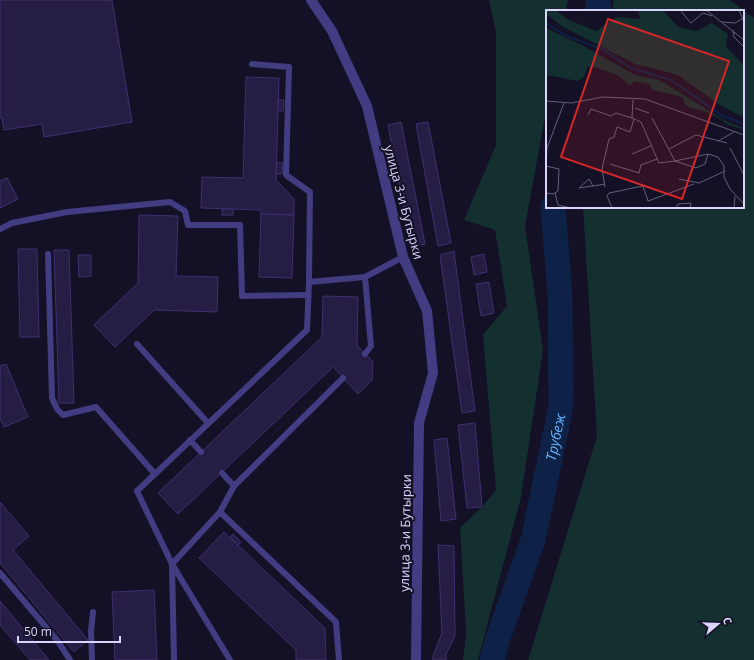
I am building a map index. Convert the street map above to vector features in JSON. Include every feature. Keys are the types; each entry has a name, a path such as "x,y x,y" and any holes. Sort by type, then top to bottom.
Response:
{"street":[{"name":"улица 3-и Бутырки","path":"311,0 332,31 367,106 403,257 427,311 433,373 419,423 416,660"}],"lane":[{"path":"230,660 172,564 137,491 307,330 310,192 286,175 288,67 252,64"},
{"path":"0,229 12,223 67,212 170,202 185,210 188,225 240,225 242,296 308,295"},
{"path":"48,254 52,398 57,409 63,415 96,407 154,474"},
{"path":"309,282 365,277 403,257"},
{"path":"365,277 371,346 365,354"},
{"path":"137,344 208,423"},
{"path":"174,660 172,564 220,512 234,486 343,378"},
{"path":"190,440 201,452"},
{"path":"222,473 234,486"},
{"path":"220,512 336,622 339,660"},
{"path":"0,573 57,640 70,660"},
{"path":"92,660 91,631 93,612"}],"green space":[{"path":"489,0 568,0 566,10 546,10 546,111 525,226 543,350 521,497 478,660 463,660 466,633 460,528 482,507 496,490 483,335 507,306 495,230 464,220 496,145 496,32"},
{"path":"614,0 730,0 743,10 612,10"},
{"path":"744,10 754,18 754,660 528,660 597,436 583,208 744,208"}],"building":[{"path":"0,0 112,0 132,122 44,137 42,124 4,130 2,118 0,118"},
{"path":"246,77 279,78 276,180 294,199 294,215 261,214 261,210 201,208 202,177 243,178"},
{"path":"278,100 284,100 283,111 278,111"},
{"path":"401,122 425,244 411,247 388,125"},
{"path":"428,122 451,243 438,246 416,124"},
{"path":"277,163 283,163 282,174 276,174"},
{"path":"7,178 18,199 0,208 0,181"},
{"path":"222,209 233,209 233,215 222,215"},
{"path":"261,214 294,215 292,278 259,277"},
{"path":"139,215 178,216 176,276 218,277 217,312 154,310 115,347 94,325 138,283"},
{"path":"18,249 37,249 39,337 20,337"},
{"path":"54,250 69,250 74,403 59,403"},
{"path":"454,251 475,411 462,413 440,255"},
{"path":"484,254 487,272 474,275 471,257"},
{"path":"78,255 91,255 91,276 79,277"},
{"path":"489,282 494,313 481,316 476,284"},
{"path":"323,296 358,297 357,345 373,362 372,380 358,394 333,367 178,514 158,493 322,337"},
{"path":"6,364 28,417 4,427 0,418 0,366"},
{"path":"475,423 482,507 467,508 458,425"},
{"path":"447,438 456,519 441,521 434,440"},
{"path":"0,502 29,536 13,550 88,640 74,652 0,563"},
{"path":"224,532 325,628 326,660 296,660 296,650 199,558"},
{"path":"233,534 241,542 238,545 230,537"},
{"path":"438,545 454,546 455,636 446,654 446,660 433,660 433,656 442,633"},
{"path":"154,590 157,660 115,660 112,592"},
{"path":"0,601 49,660 30,660 0,625"}],"waterway":[{"name":"Трубеж","path":"598,0 598,10"},
{"name":"Трубеж","path":"492,660 498,638 533,540 561,406 560,296 553,208"}]}
